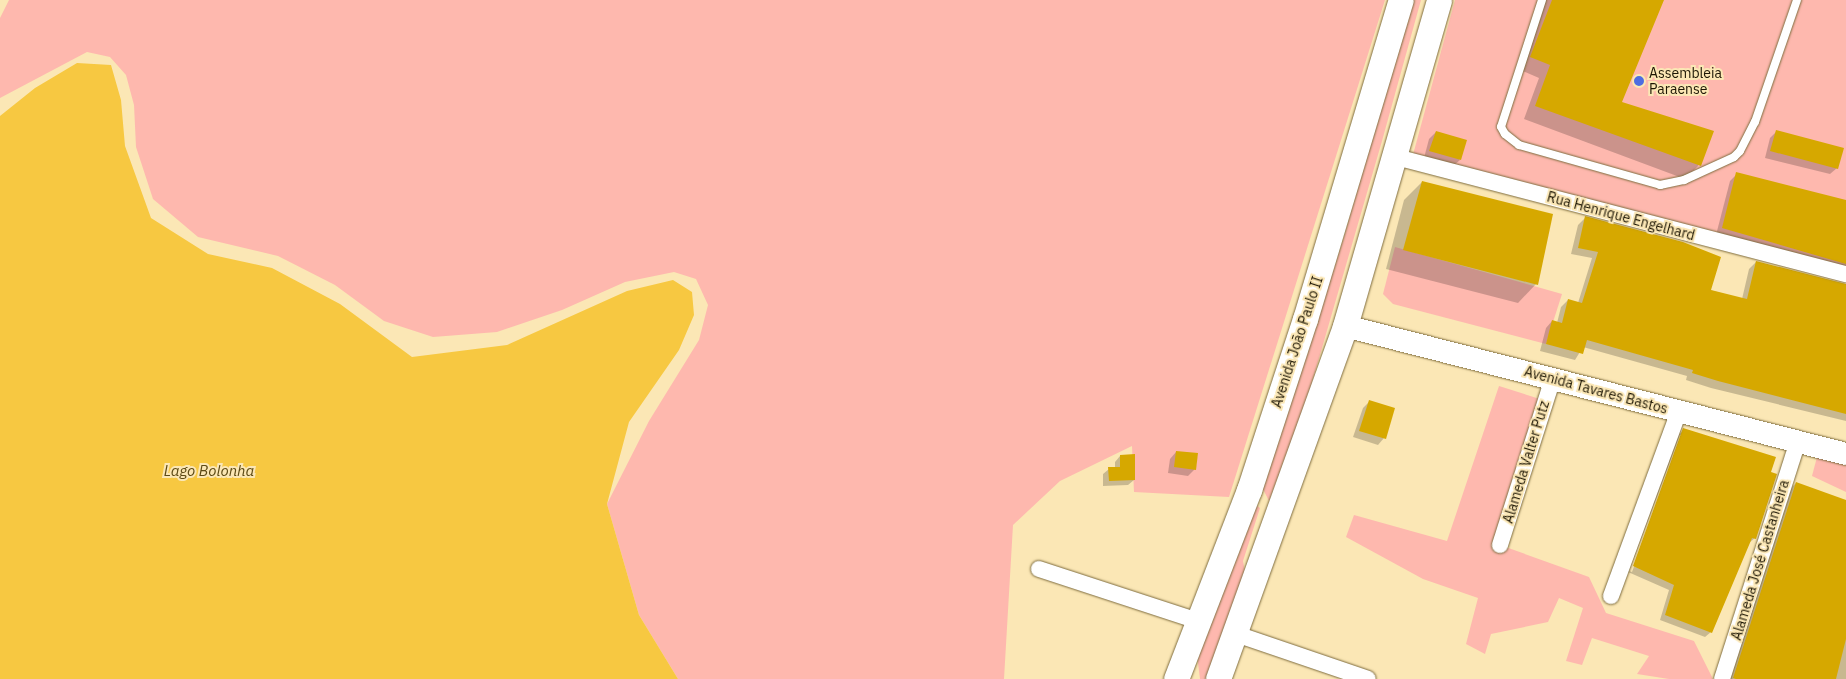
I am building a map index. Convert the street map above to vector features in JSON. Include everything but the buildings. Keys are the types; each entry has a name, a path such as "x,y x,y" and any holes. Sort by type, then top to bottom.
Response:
{"main road":[{"name":"Avenida João Paulo II","path":"1176,679 1189,668 1198,621 1249,490 1305,319 1401,0"},
{"path":"1218,679 1236,634 1345,326 1396,157 1439,0"},
{"name":"Avenida Tavares Bastos","path":"1345,326 1846,454"},
{"path":"1249,490 1262,494 1267,504 1250,556 1258,570"}],"street":[{"name":"Rua Henrique Engelhard","path":"1396,157 1846,274"},
{"name":"Alameda Valter Putz","path":"1500,546 1553,378"},
{"path":"1611,596 1679,411"},
{"name":"Alameda José Castanheira","path":"1722,679 1798,441"},
{"path":"1039,569 1198,621"},
{"path":"1236,634 1368,679"}],"lane":[{"path":"1542,0 1501,127 1505,134 1519,144 1660,184 1684,180 1734,157 1740,150 1755,122 1797,0"}],"shaded area":[{"path":"9,0 1385,0 1229,497 1134,492 1132,446 1060,481 1013,525 1004,679 678,679 639,615 607,504 649,421 699,340 708,305 696,279 674,272 625,282 562,310 497,332 433,337 384,321 335,285 278,256 198,237 153,199 136,147 134,105 126,75 110,57 87,52 0,98 0,18"},
{"path":"1412,0 1421,0 1382,141 1306,403 1269,501 1263,489 1343,240"},
{"name":"Assembleia Paraense","path":"1455,0 1846,0 1846,274 1411,162"},
{"path":"1395,247 1562,294 1546,344 1393,304 1383,294"},
{"path":"1499,386 1546,401 1500,545 1589,577 1606,613 1694,641 1713,679 1669,679 1637,674 1649,656 1592,638 1582,665 1566,661 1583,608 1559,598 1548,622 1491,634 1485,654 1466,644 1478,598 1423,579 1346,537 1354,515 1447,541"},
{"path":"1817,457 1846,465 1846,492 1812,476"},
{"path":"1253,503 1260,508 1243,561 1247,582 1211,679 1200,679 1197,655"}],"water":[{"name":"Lago Bolonha","path":"77,63 111,65 121,100 125,146 151,218 208,254 272,268 340,304 412,357 507,345 627,291 673,280 692,292 694,315 679,350 629,422 607,504 639,615 678,679 0,679 0,116 35,88"}],"place":[{"name":"Assembleia Paraense","path":"1639,81"}]}
